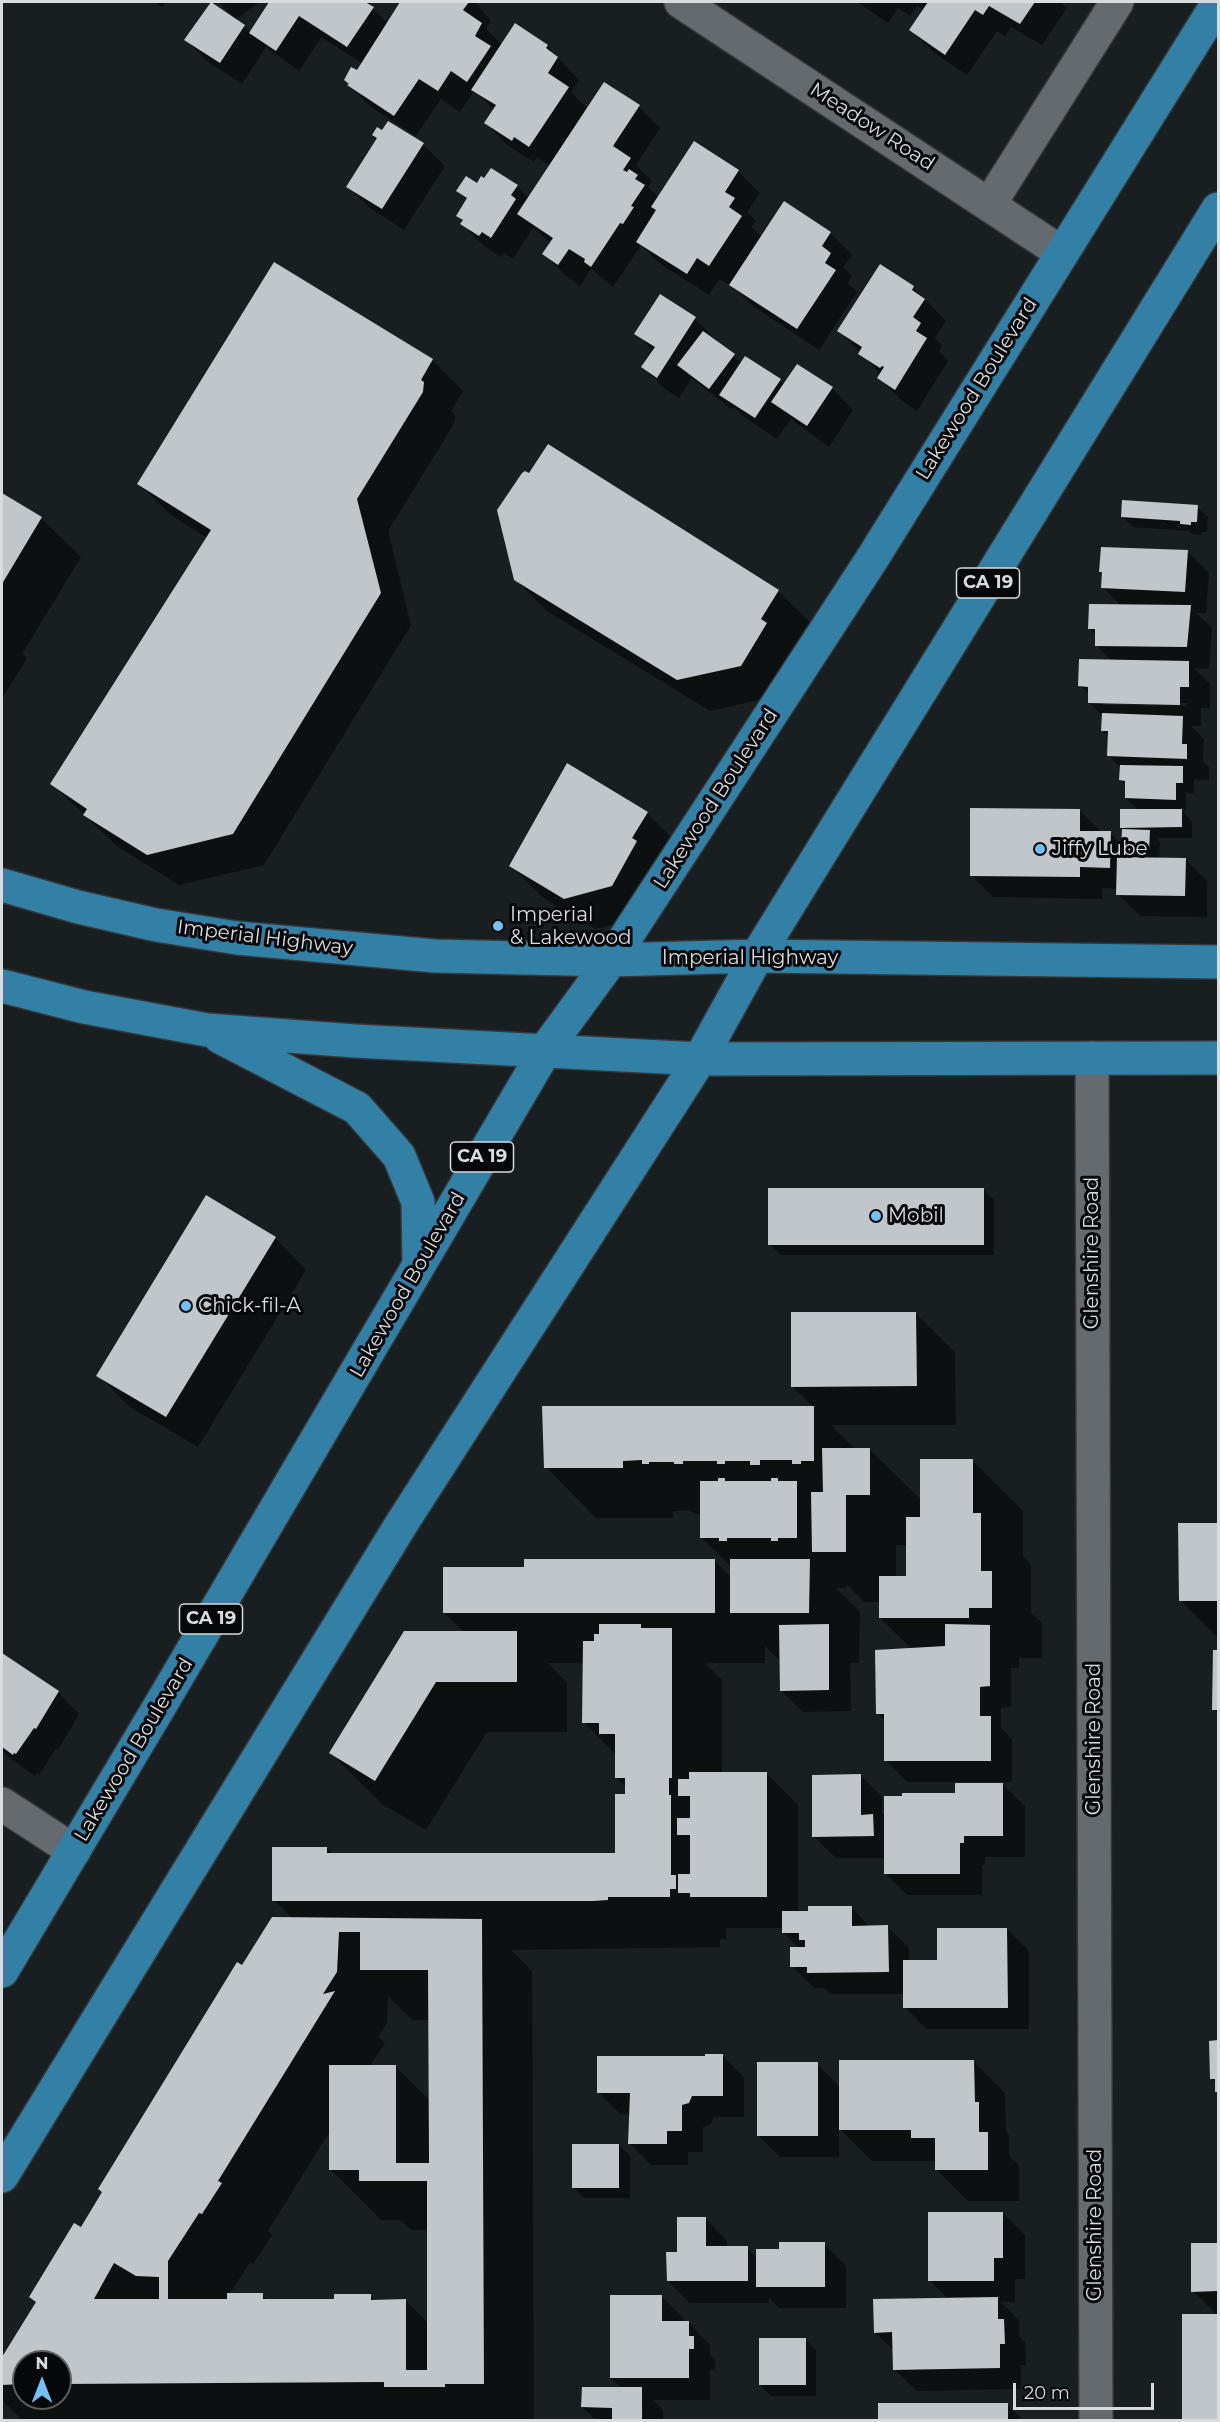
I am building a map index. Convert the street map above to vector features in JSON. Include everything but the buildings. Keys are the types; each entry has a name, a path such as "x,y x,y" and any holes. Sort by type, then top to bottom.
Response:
{"main road":[{"name":"Lakewood Boulevard","path":"2,1971 546,1050 611,960 872,559 1218,3"},
{"name":"CA 19","path":"2,2176 402,1523 700,1059 757,956 1218,209"},
{"name":"Imperial Highway","path":"2,885 78,907 156,925 237,938 435,956 611,960 757,956 1218,962"},
{"path":"2,986 84,1007 207,1030 355,1041 700,1059 1218,1058"},
{"path":"207,1030 357,1108 399,1156 418,1202 419,1265"}],"street":[{"name":"Meadow Road","path":"681,2 1062,253"},
{"path":"989,205 1118,2"},
{"name":"Glenshire Road","path":"1092,1058 1096,2421"},
{"path":"2,1804 74,1851"}],"place":[{"name":"Jiffy Lube","path":"1040,849"},
{"name":"Imperial & Lakewood","path":"498,926"},
{"name":"Mobil","path":"876,1216"},
{"name":"Chick-fil-A","path":"186,1306"}]}
